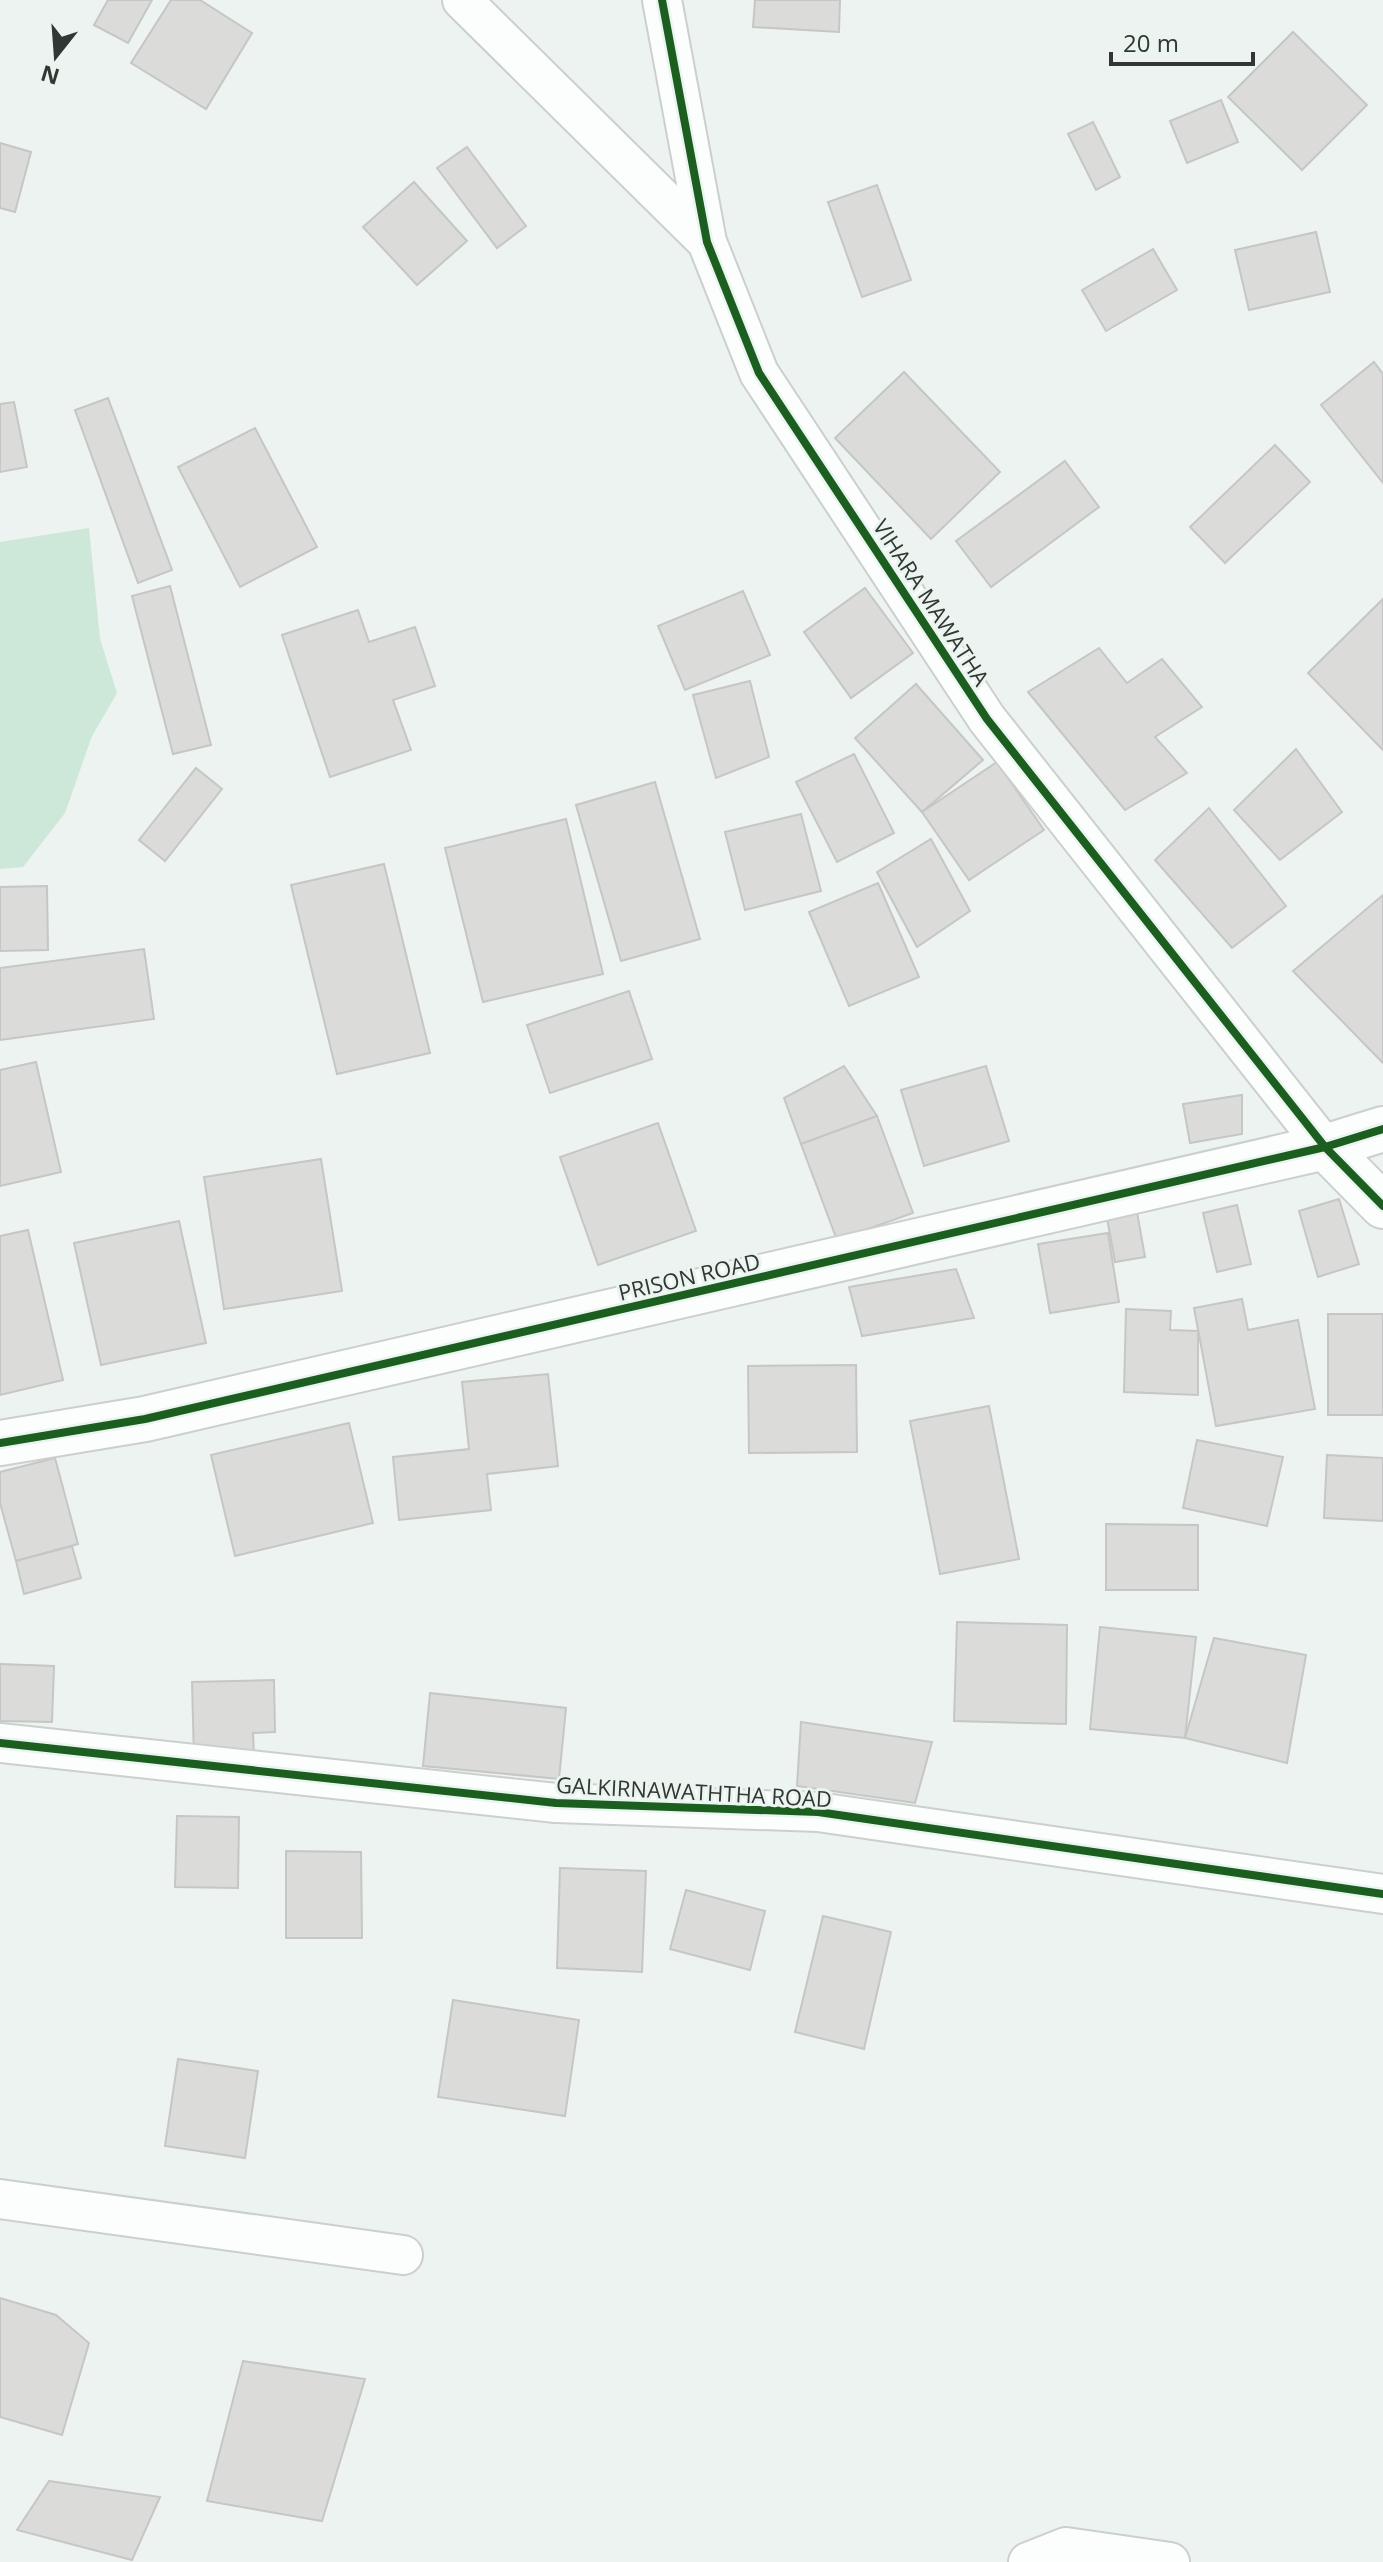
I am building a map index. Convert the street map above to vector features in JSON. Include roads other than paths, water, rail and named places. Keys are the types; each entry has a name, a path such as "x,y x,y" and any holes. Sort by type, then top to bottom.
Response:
{"street":[{"path":"462,0 707,242"},
{"name":"VIHARA MAWATHA","path":"662,0 707,242 759,373 987,719 1325,1147"},
{"name":"PRISON ROAD","path":"0,1443 145,1419 1325,1147 1383,1129"},
{"path":"1325,1147 1383,1206"},
{"name":"GALKIRNAWATHTHA ROAD","path":"0,1743 556,1803 818,1812 1383,1894"},
{"path":"0,2199 403,2255"},
{"path":"1028,2562 1066,2547 1170,2562"}]}
